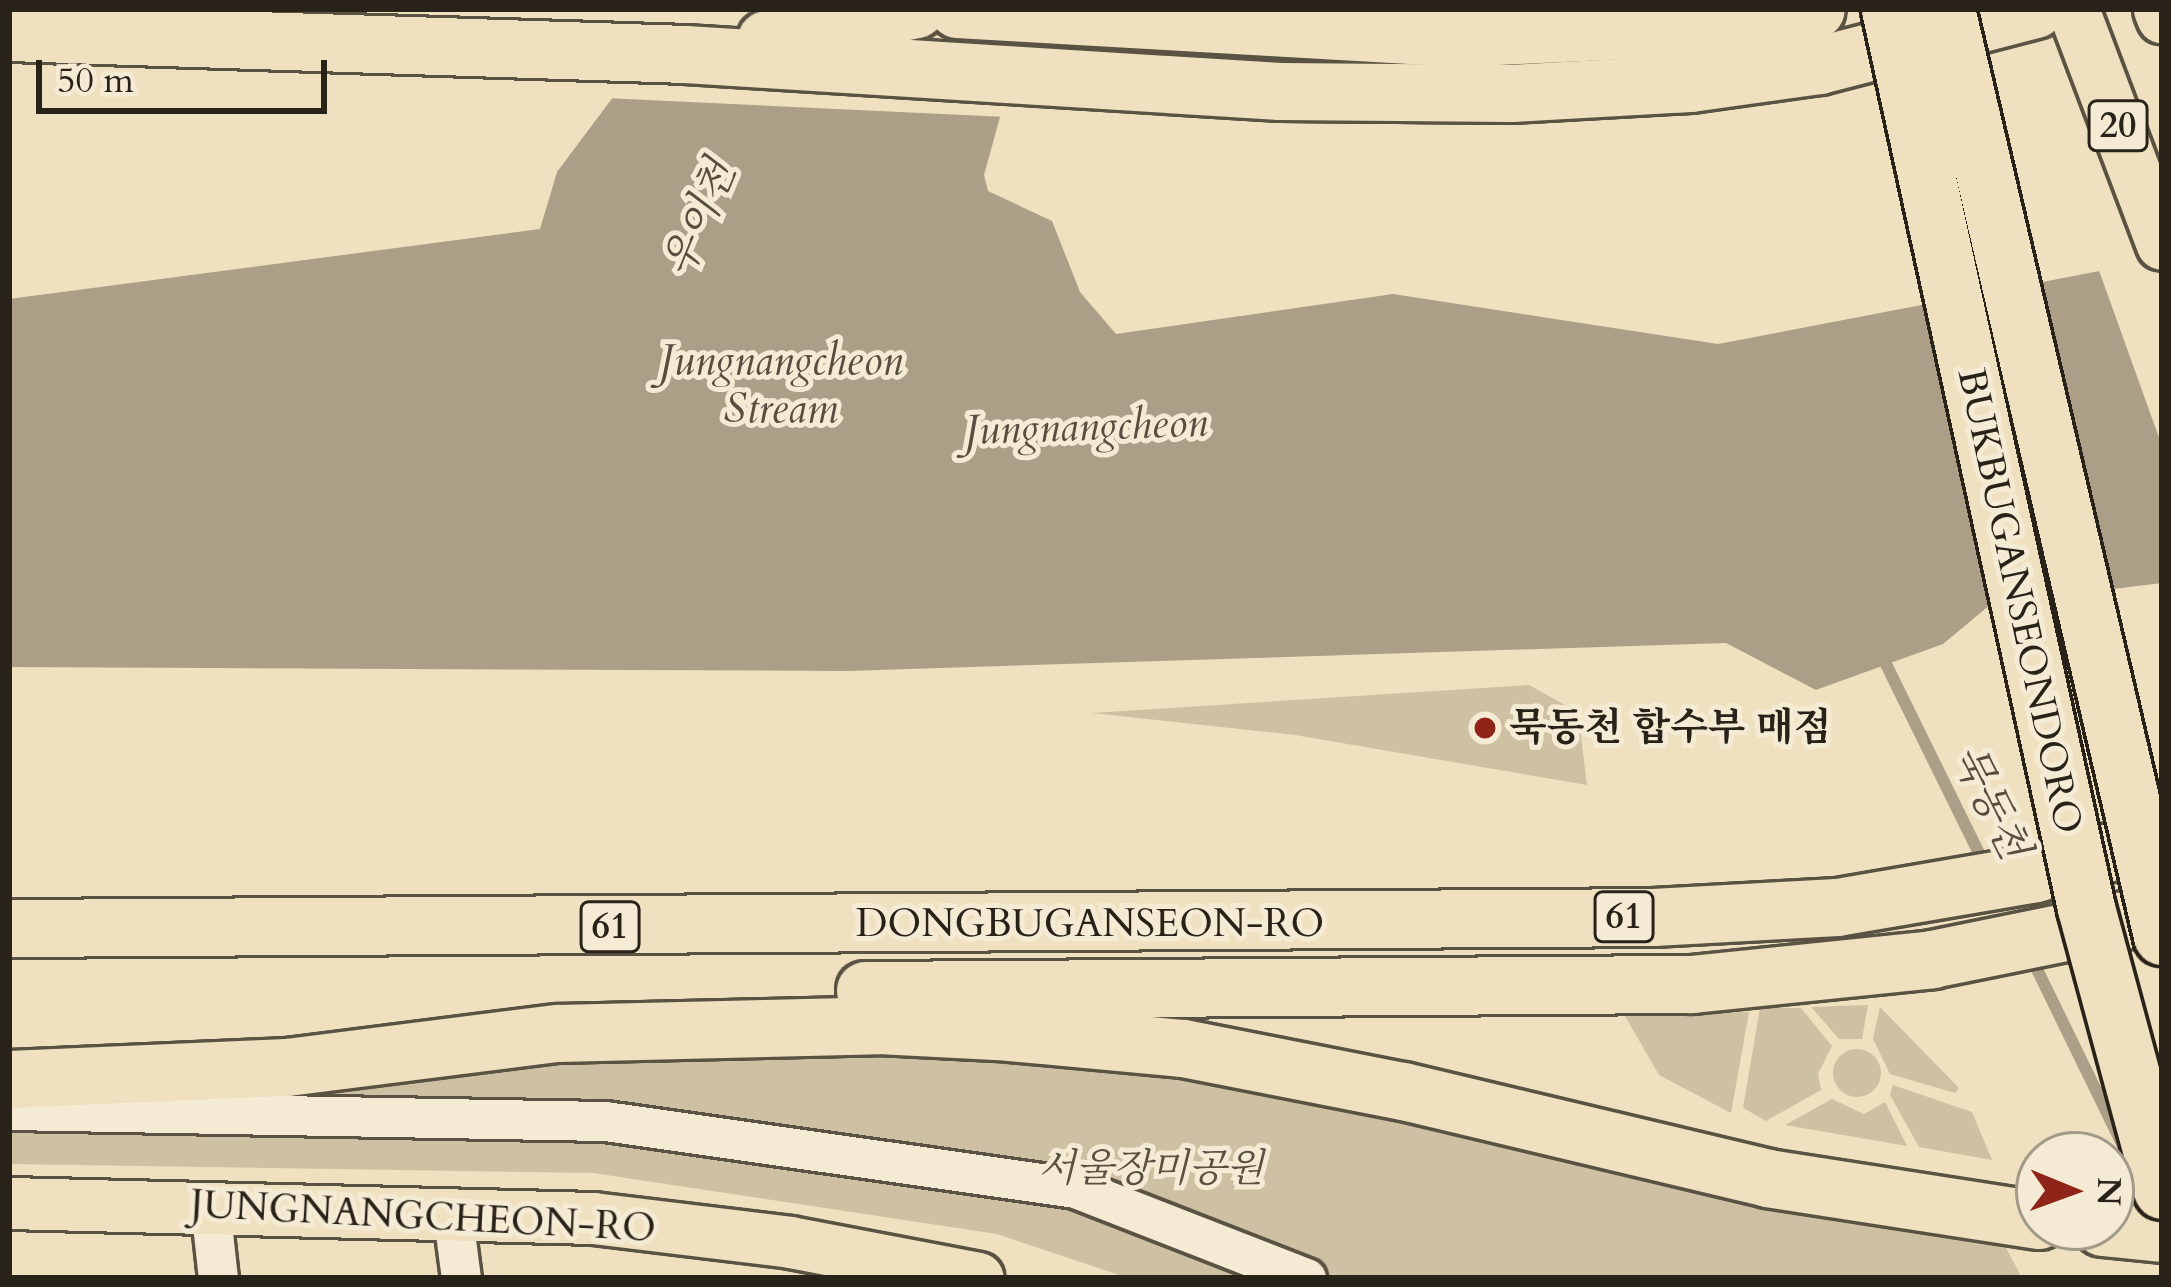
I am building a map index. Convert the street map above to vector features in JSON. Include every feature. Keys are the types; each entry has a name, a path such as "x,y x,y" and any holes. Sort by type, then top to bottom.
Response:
{"highway":[{"path":"685,55 916,9"},
{"path":"956,9 1284,30 1529,37 1816,9"},
{"path":"1284,30 1374,9"},
{"name":"BUKBUGANSEONDORO","path":"1890,9 2086,908 2162,1190"},
{"name":"BUKBUGANSEONDORO","path":"1946,9 2162,936"},
{"path":"9,32 685,55 1280,92 1511,93 1690,83 1858,56 2035,9"},
{"name":"DONGBUGANSEON-RO","path":"9,928 1210,924 1837,907 2035,873 2162,837"},
{"path":"9,1079 286,1067 873,989 1246,991 1692,984 1910,962 2162,912"},
{"path":"558,1033 878,1025 1110,1040 1381,1086 1767,1178 2015,1216"}],"main road":[{"name":"20","path":"2073,9 2162,244"},
{"name":"JUNGNANGCHEON-RO","path":"9,1203 452,1210 790,1242 978,1278"}],"street":[{"path":"9,1110 605,1121 1076,1188 1306,1278"},
{"path":"210,1206 218,1278"},
{"path":"452,1210 461,1278"}],"green space":[{"path":"1529,685 1578,712 1587,785 1295,735 1092,713"},
{"path":"1868,1005 1862,1039 1839,1039 1811,1007"},
{"path":"1880,1007 1959,1088 1955,1093 1890,1074 1873,1039"},
{"path":"1760,1008 1801,1008 1832,1046 1818,1074 1821,1090 1766,1121 1743,1108"},
{"path":"1749,1012 1731,1113 1659,1075 1625,1016"},
{"name":"서울장미공원","path":"1015,1049 1154,1058 1996,1229 2022,1278 1128,1278 997,1234 593,1173 9,1164 9,1097 308,1089 628,1057"},
{"path":"1857,1049 1874,1056 1881,1073 1874,1090 1857,1097 1840,1090 1833,1073 1840,1056"},
{"path":"1893,1085 1972,1112 1992,1160 1919,1147 1890,1095"},
{"path":"1832,1099 1864,1114 1885,1102 1907,1146 1785,1125"}],"water":[{"name":"Jungnangcheon Stream","path":"679,9 1030,9 984,175 988,191 1052,221 1080,292 1116,334 1393,294 1718,344 2162,259 2162,583 1991,604 1943,644 1816,690 1726,643 847,671 9,667 9,299 540,229 557,172"}],"pier":[{"path":"671,9 1036,9 1006,117 605,98"},
{"path":"2162,253 2162,446 2097,265"}],"waterway":[{"name":"묵동천","path":"1880,652 1985,865"},
{"name":"묵동천","path":"2029,953 2116,1131"}],"place":[{"name":"묵동천 합수부 매점","path":"1485,728"}],"water label":[{"name":"우이천","path":"700,219"},
{"name":"Jungnangcheon","path":"1086,427"}]}
